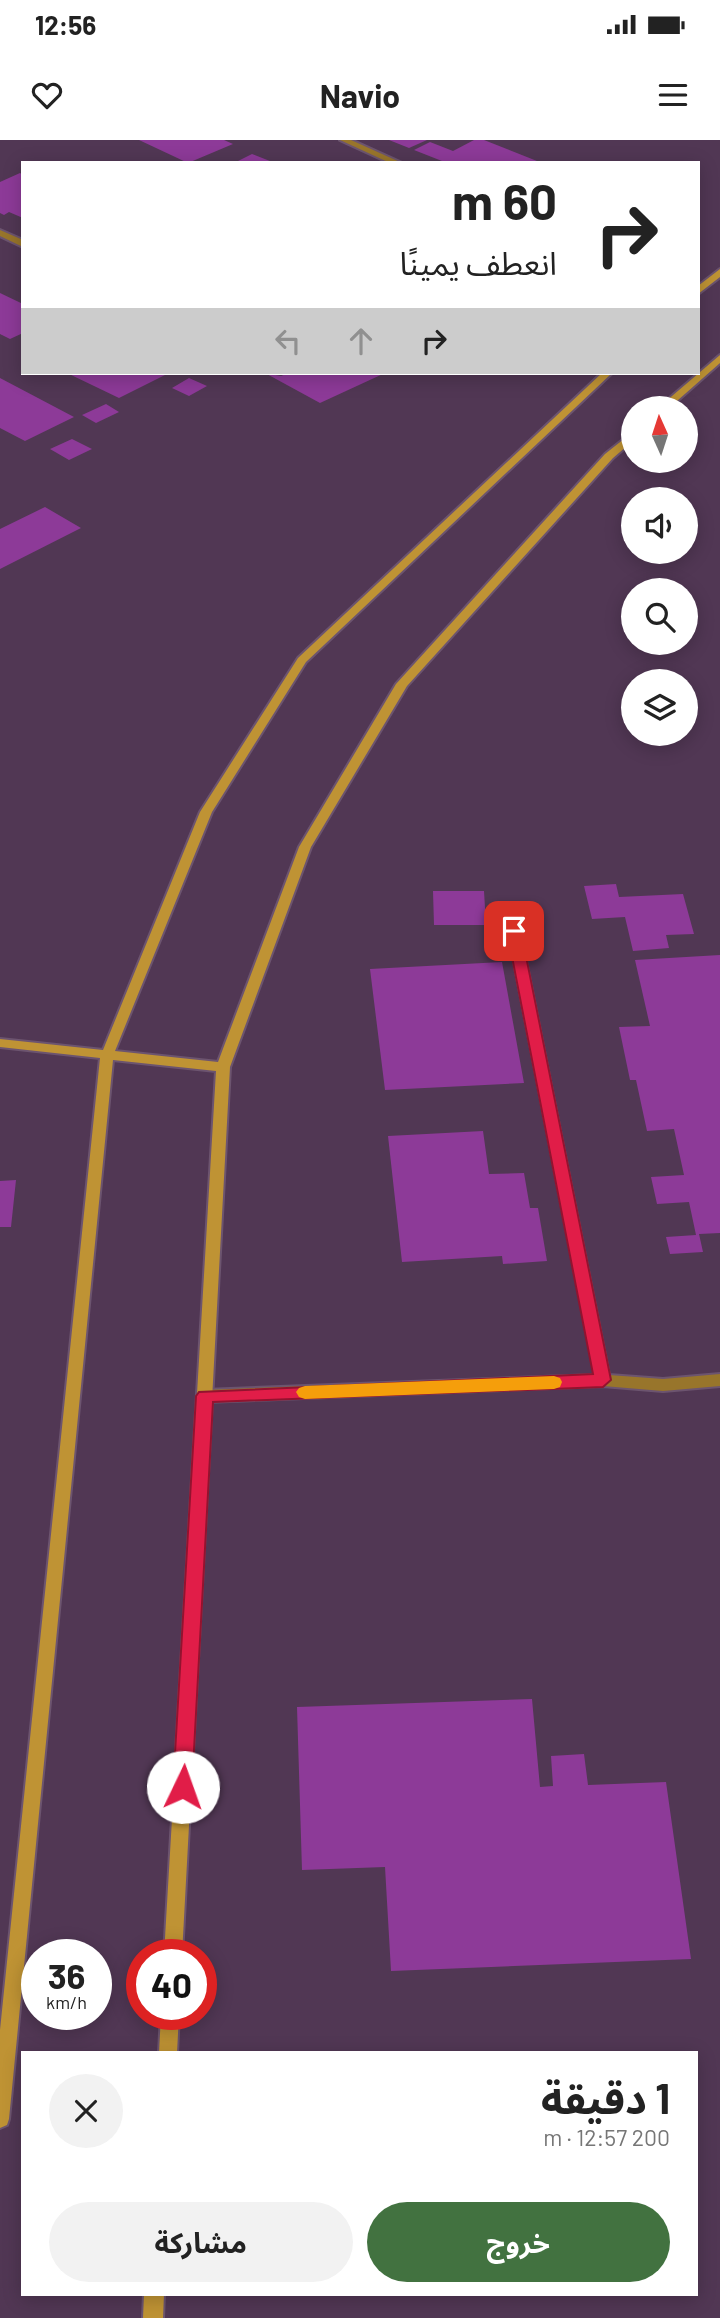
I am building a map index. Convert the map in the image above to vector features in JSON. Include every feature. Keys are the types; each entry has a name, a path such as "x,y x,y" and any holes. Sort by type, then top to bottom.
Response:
{"street":[{"path":"344,140 393,161"},
{"path":"0,233 21,243"},
{"path":"700,289 720,272"},
{"path":"677,396 720,358"},
{"path":"0,2119 107,1055 206,812 302,660 605,375"},
{"path":"174,1939 223,1067 305,847 402,684 621,445"},
{"path":"514,931 603,1380"},
{"path":"0,1043 223,1067"},
{"path":"205,1396 603,1380 663,1385 720,1380"},
{"path":"168,2051 169,2030"},
{"path":"153,2318 154,2296"}],"building":[{"path":"139,140 224,140 233,144 193,161 184,161"},
{"path":"389,140 427,140 409,148"},
{"path":"474,140 484,140 537,161 442,161 414,150 430,142 453,151"},
{"path":"252,154 270,161 238,161"},
{"path":"21,174 21,217 9,212 4,215 0,213 0,182"},
{"path":"0,293 21,303 21,334 10,339 0,334"},
{"path":"71,375 165,375 119,398"},
{"path":"269,375 381,375 320,403"},
{"path":"0,378 74,417 25,441 0,428"},
{"path":"189,378 207,386 189,396 172,388"},
{"path":"106,404 119,412 96,423 82,415"},
{"path":"72,439 92,449 69,460 50,449"},
{"path":"45,507 81,528 0,569 0,529"},
{"path":"616,884 619,897 683,894 694,934 666,935 669,948 633,951 625,917 592,919 584,886"},
{"path":"433,891 484,891 486,925 434,925"},
{"path":"720,955 720,1233 699,1234 703,1252 670,1254 666,1237 696,1235 689,1202 657,1204 651,1177 684,1175 674,1129 647,1131 636,1080 630,1080 619,1027 650,1026 635,960"},
{"path":"502,962 524,1083 385,1090 370,969"},
{"path":"483,1131 489,1174 524,1173 530,1208 538,1208 547,1261 503,1264 502,1256 402,1262 388,1136"},
{"path":"16,1180 11,1227 0,1227 0,1181"},
{"path":"532,1699 540,1787 553,1786 551,1756 584,1754 588,1785 666,1782 691,1959 391,1971 385,1867 302,1870 297,1707"}],"slow traffic":[{"path":"305,1392 554,1382"}],"route":[{"path":"183,1787 205,1396 603,1380 514,931"}]}
